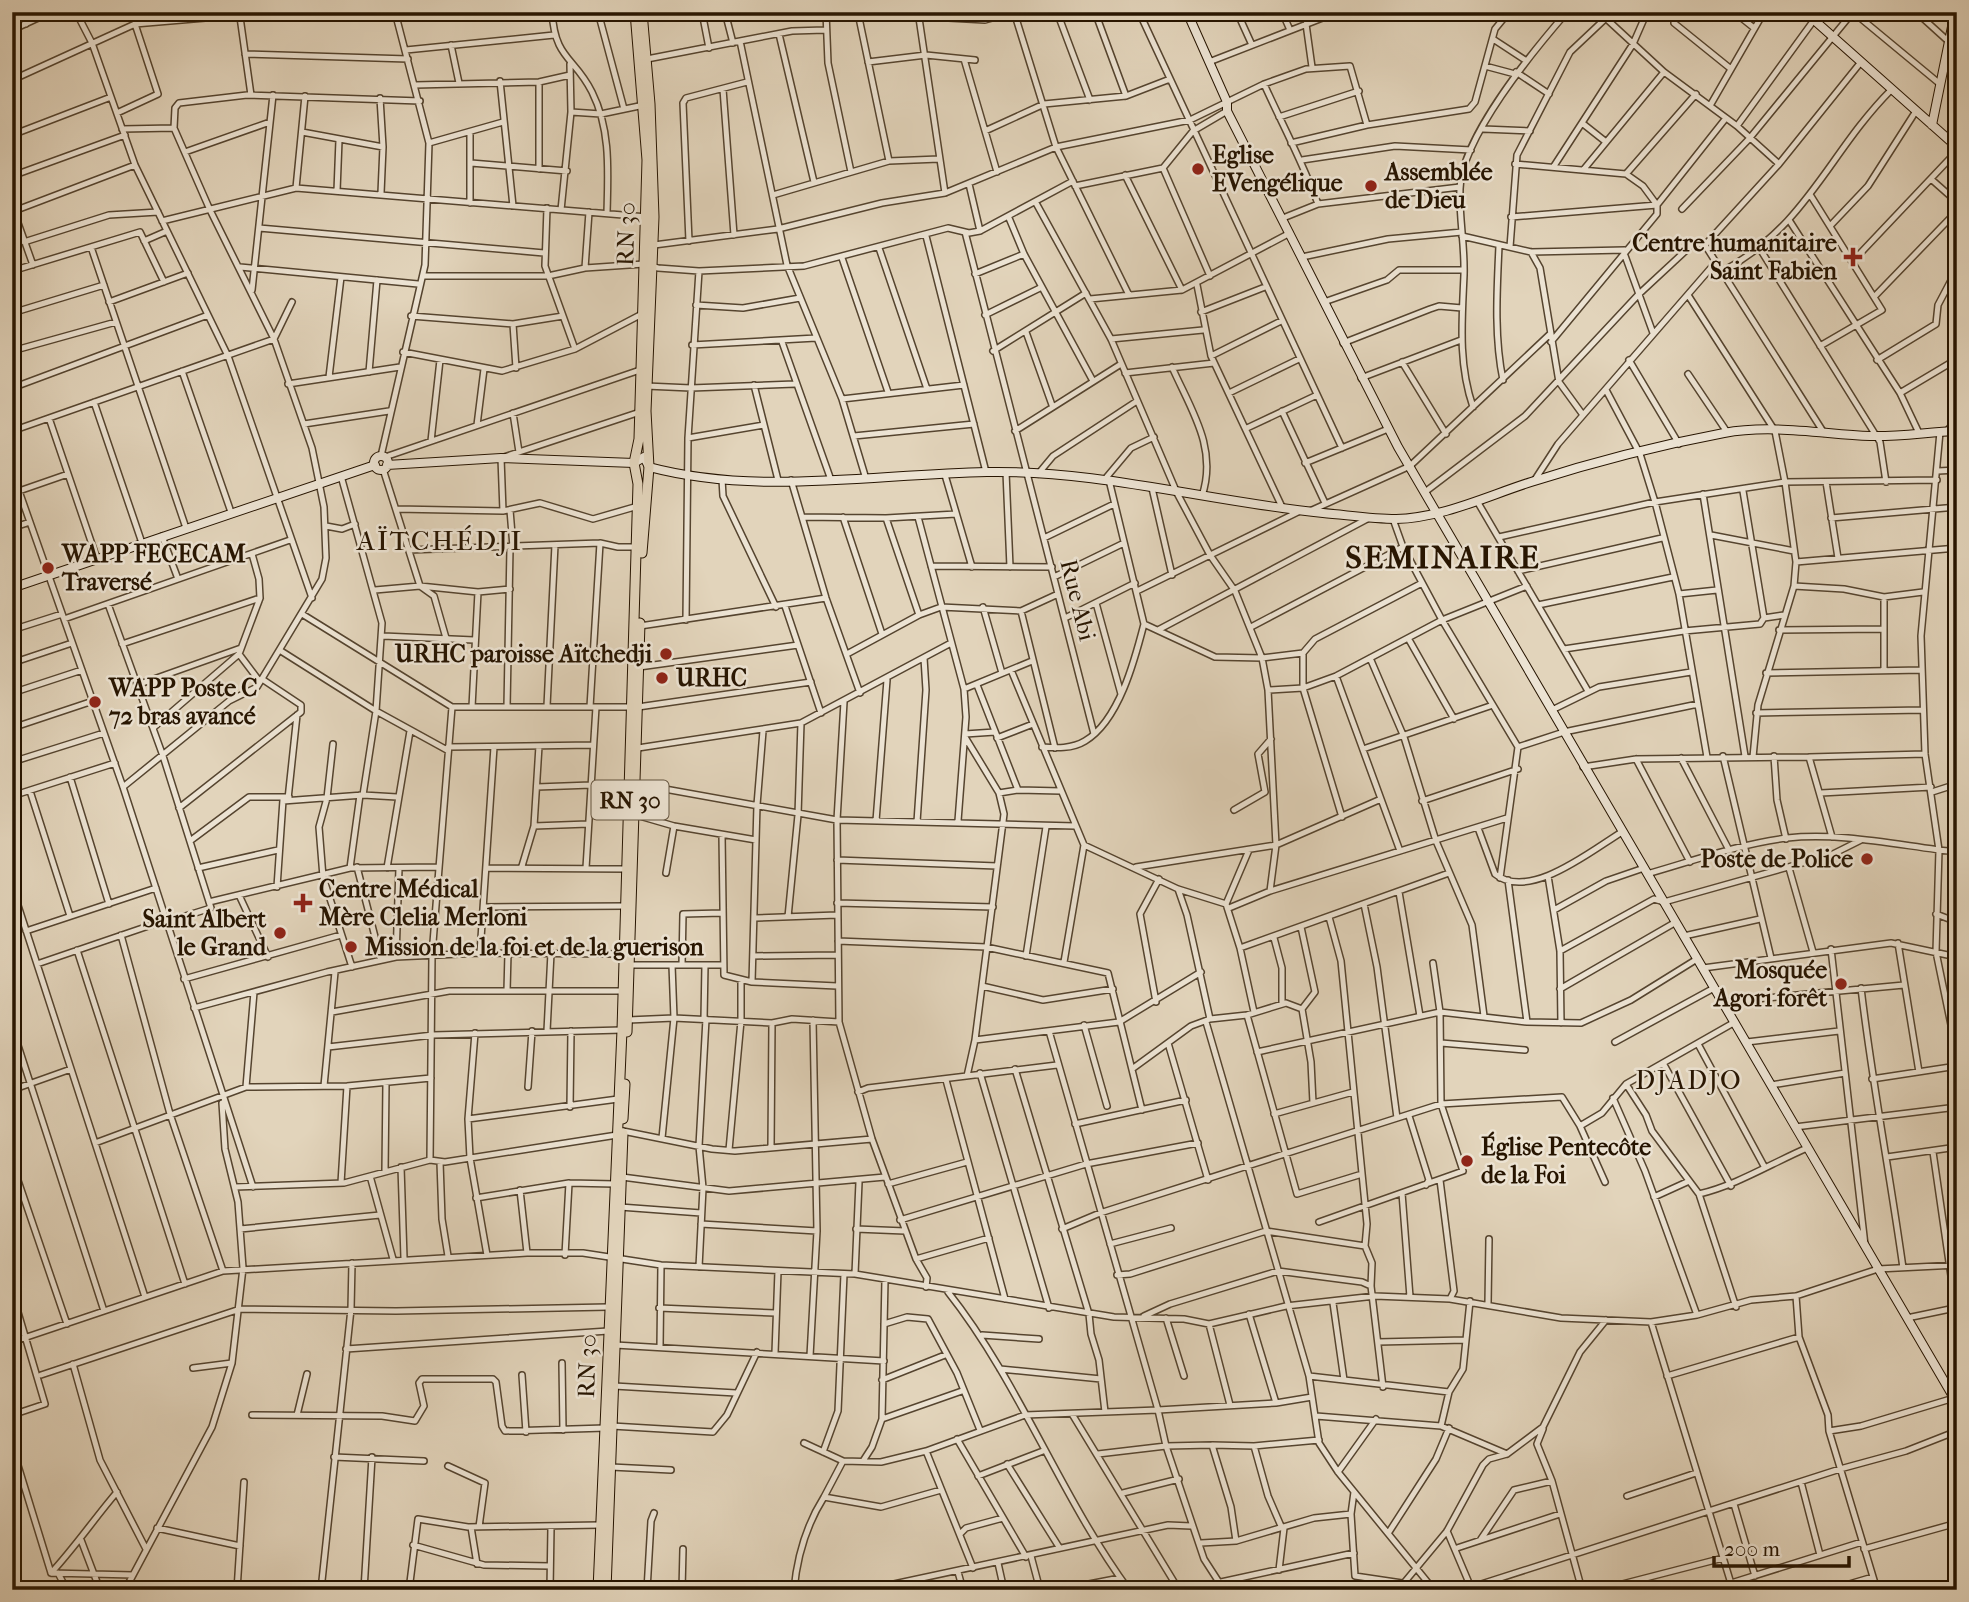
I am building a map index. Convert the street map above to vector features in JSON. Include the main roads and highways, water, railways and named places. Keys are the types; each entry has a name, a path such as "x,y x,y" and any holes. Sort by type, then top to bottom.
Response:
{"main road":[{"name":"RN 30","path":"620,1133 618,1099 626,869 639,667 645,483 649,467 646,386 647,217 643,105 635,12"},
{"name":"RN 30","path":"598,1590 600,1525 614,1386 615,1259 637,784 635,707 638,484 634,463 640,412 643,314 653,245 653,160 642,12"},
{"name":"RN 30","path":"606,1590 611,1467 608,1427 608,1307 620,1207 619,1181"}],"place":[{"name":"Eglise EVengélique","path":"1198,169"},
{"name":"Assemblée de Dieu","path":"1371,186"},
{"name":"Centre humanitaire Saint Fabien","path":"1853,257"},
{"name":"WAPP FECECAM Traversé","path":"48,568"},
{"name":"URHC paroisse Aïtchedji","path":"666,654"},
{"name":"URHC","path":"662,678"},
{"name":"WAPP Poste C 72 bras avancé","path":"95,702"},
{"name":"Poste de Police","path":"1867,859"},
{"name":"Centre Médical Mère Clelia Merloni","path":"303,903"},
{"name":"Saint Albert le Grand","path":"280,933"},
{"name":"Mission de la foi et de la guerison","path":"351,947"},
{"name":"Mosquée Agori forêt","path":"1841,984"},
{"name":"Église Pentecôte de la Foi","path":"1467,1161"}],"district":[{"name":"AÏTCHÉDJI","path":"440,540"},
{"name":"SEMINAIRE","path":"1443,557"},
{"name":"DJADJO","path":"1689,1080"}]}
